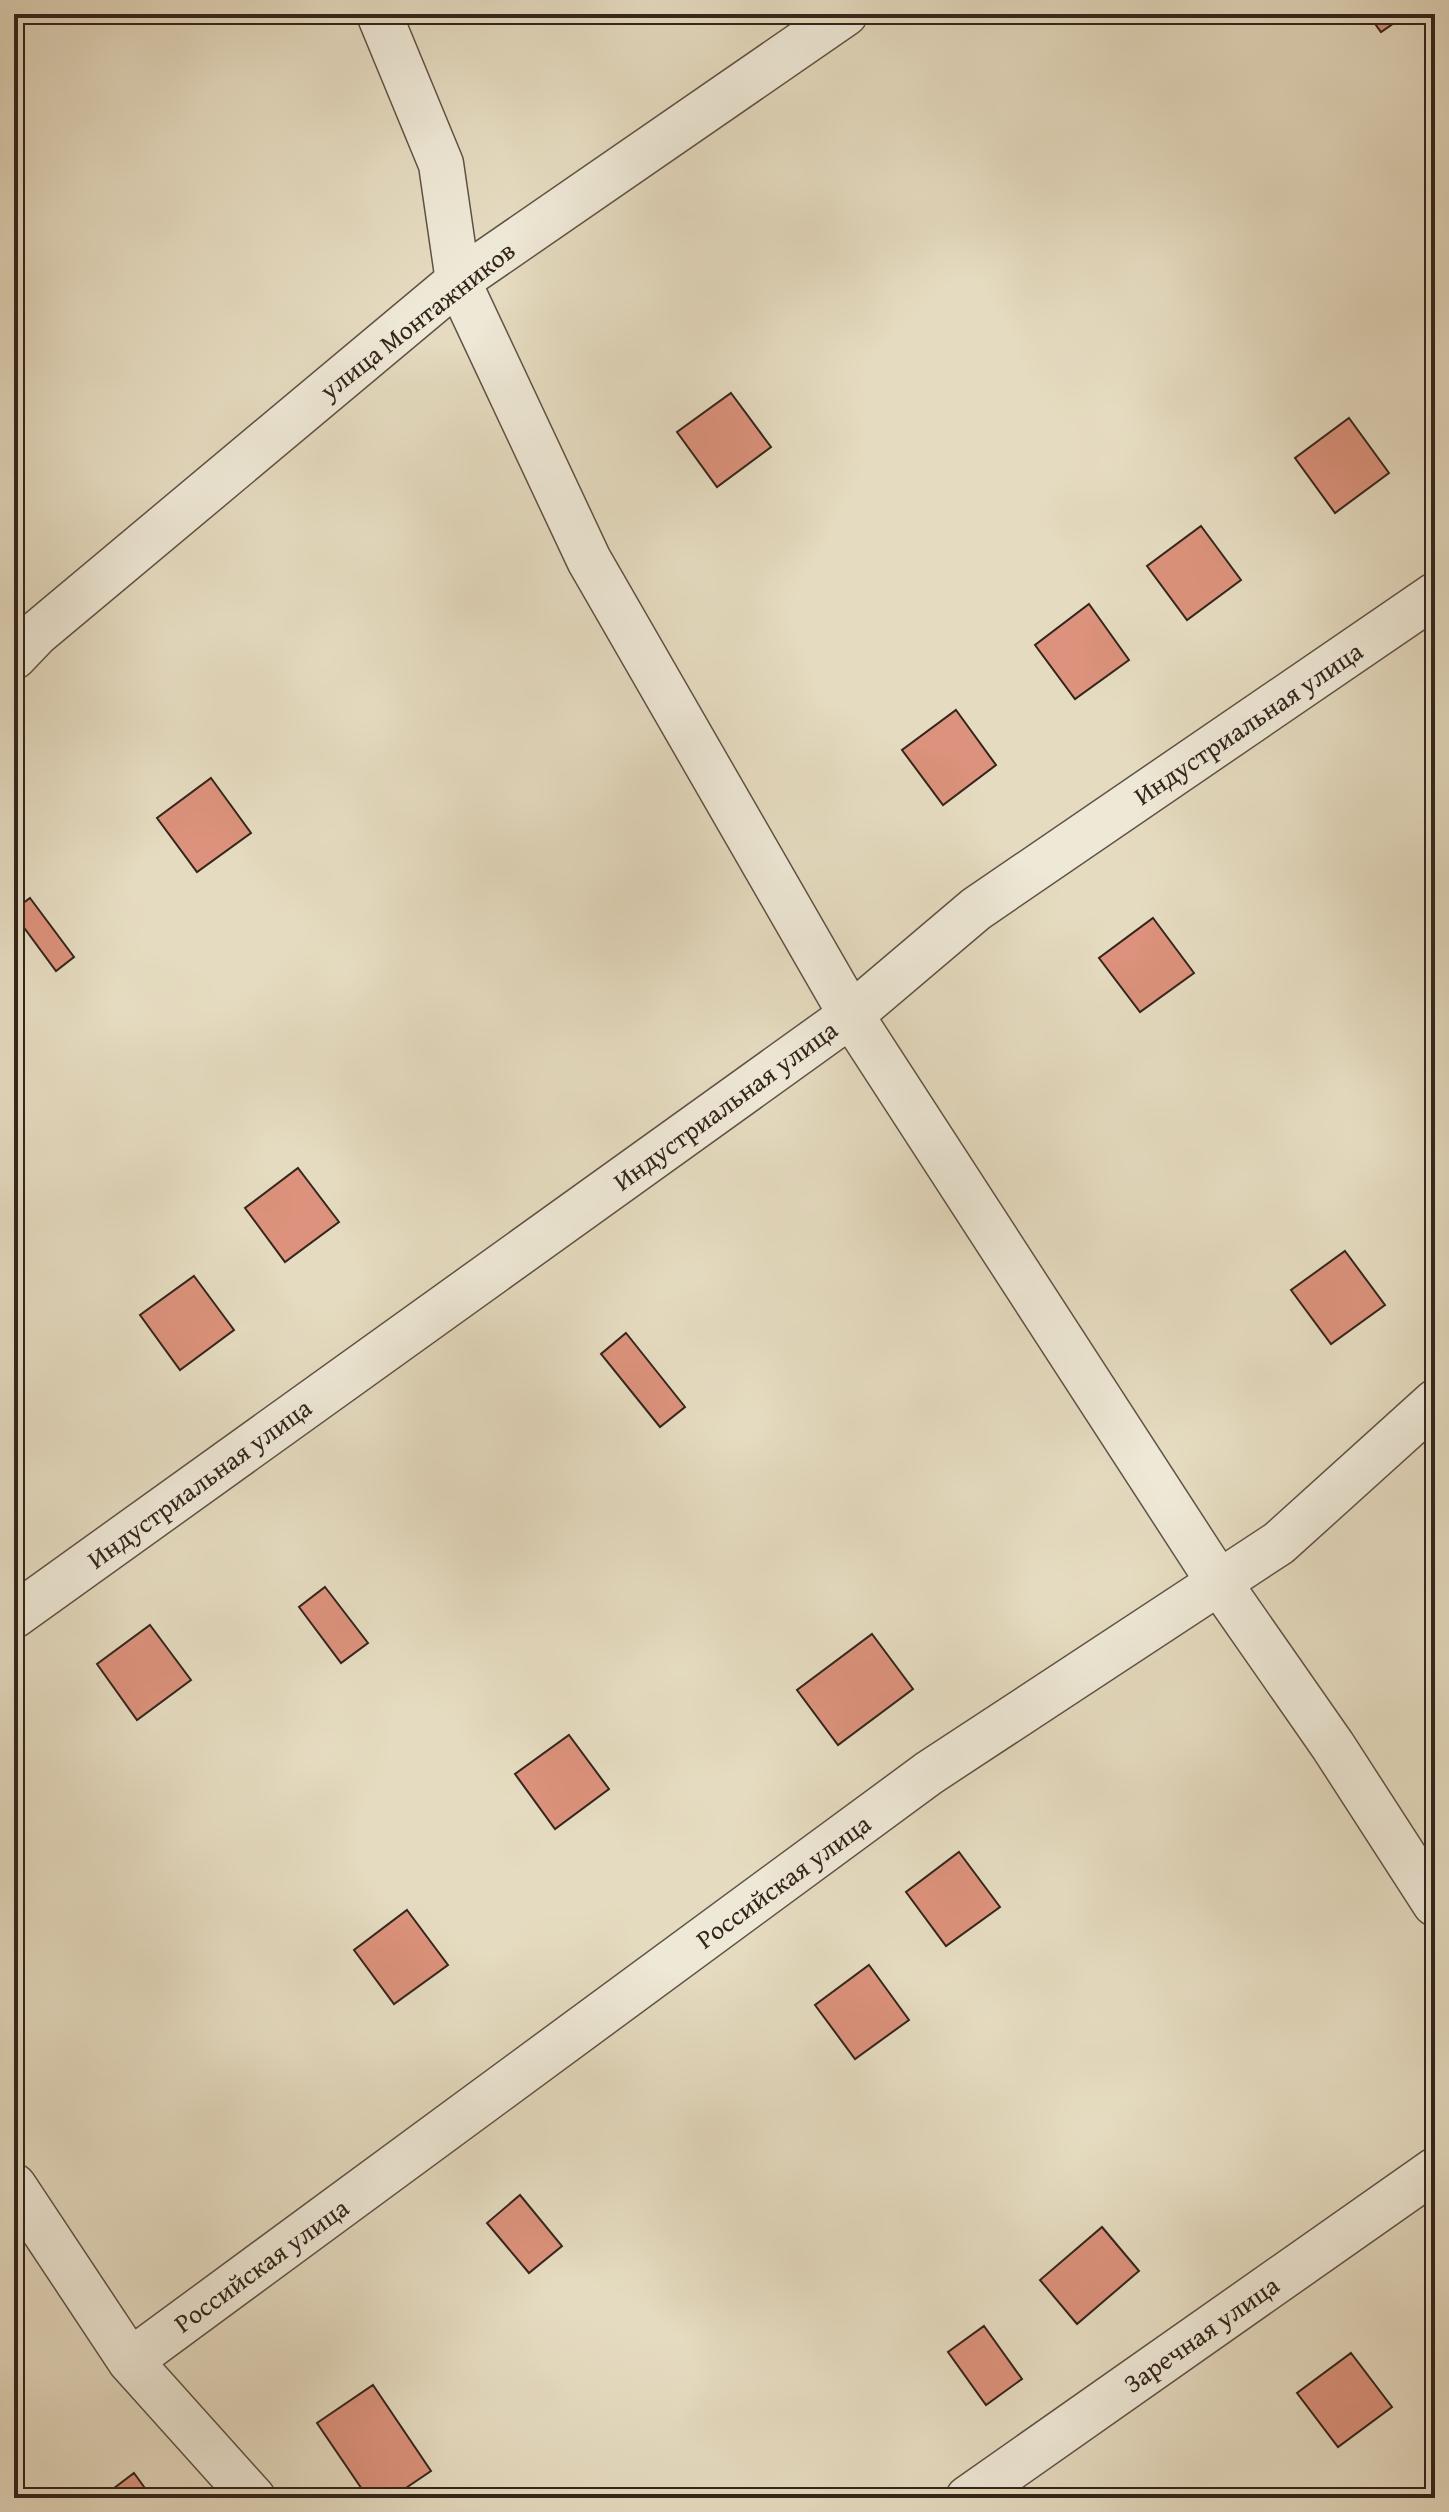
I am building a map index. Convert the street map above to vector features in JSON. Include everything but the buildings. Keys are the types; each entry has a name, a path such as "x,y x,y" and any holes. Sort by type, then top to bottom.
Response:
{"street":[{"path":"379,14 441,164 458,281 589,560 851,1015 1218,1581 1333,1746 1435,1904"},
{"name":"улица Монтажников","path":"14,657 36,634 458,281 845,14"},
{"name":"Индустриальная улица","path":"14,1616 851,1015 976,909 1435,595"},
{"name":"Российская улица","path":"130,2361 929,1773 1279,1543 1435,1402"},
{"name":"Заречная улица","path":"968,2498 1435,2170"},
{"path":"14,2186 130,2361 253,2498"}]}
